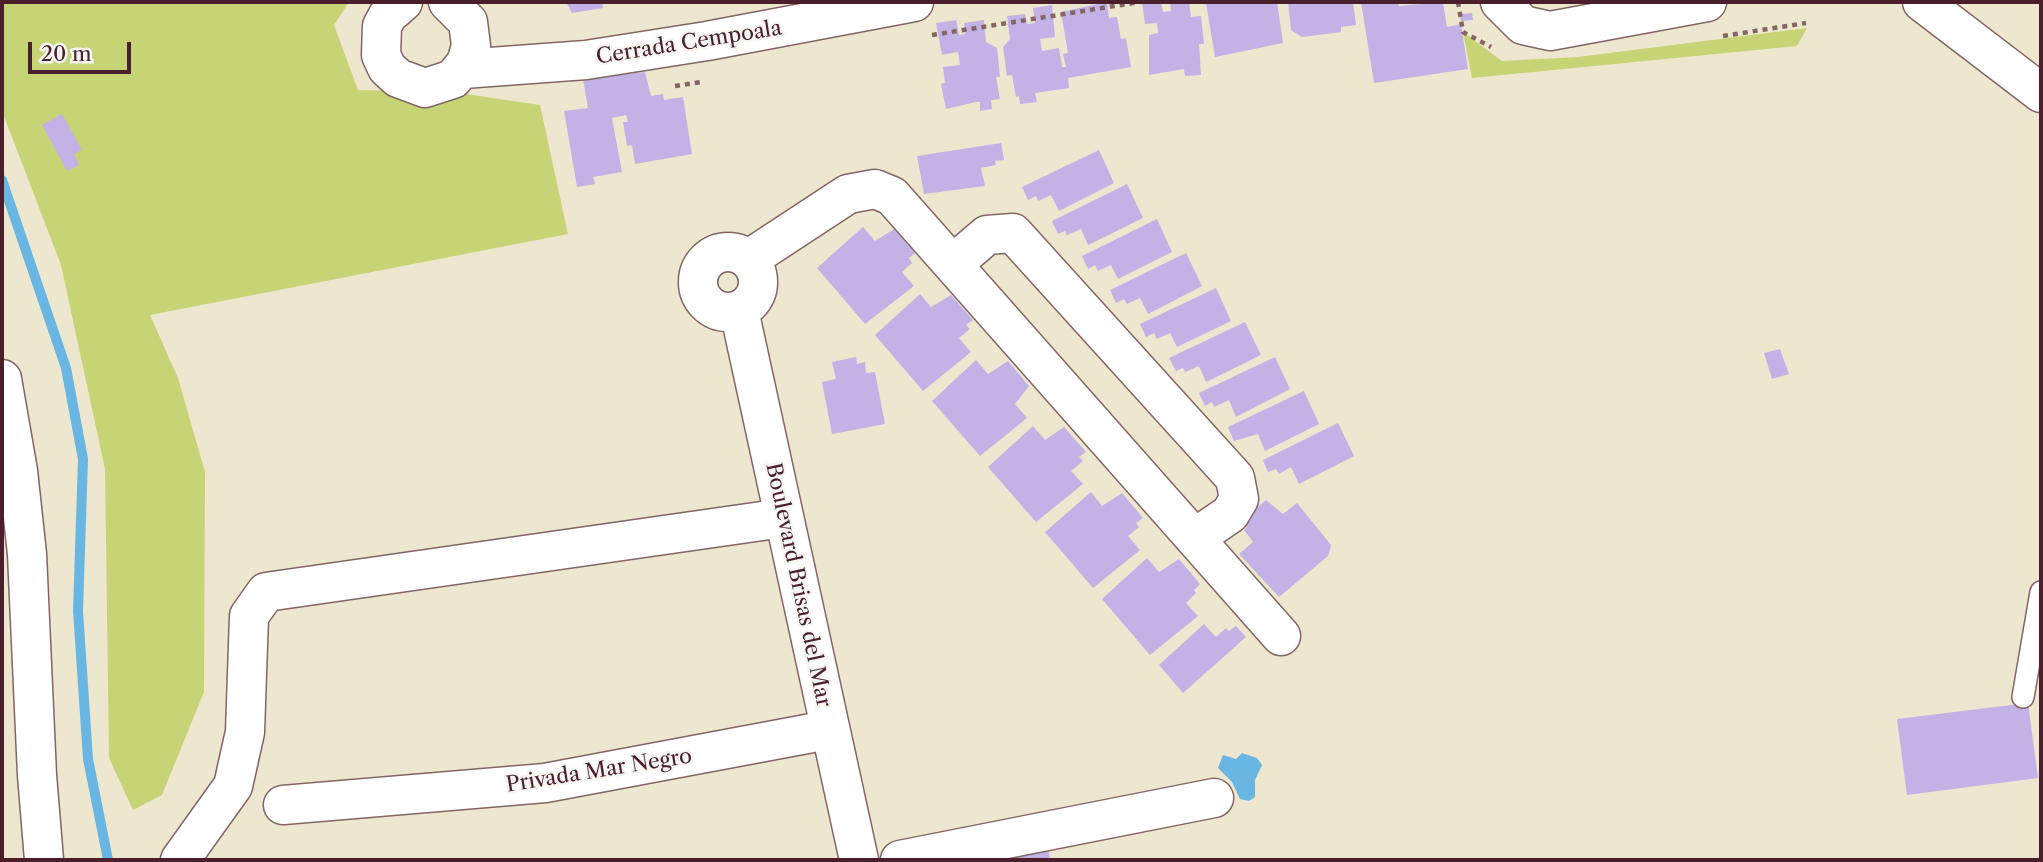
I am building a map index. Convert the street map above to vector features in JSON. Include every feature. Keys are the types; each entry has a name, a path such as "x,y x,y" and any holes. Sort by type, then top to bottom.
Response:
{"street":[{"name":"Cerrada Cempoala","path":"402,2 388,15 382,26 381,55 387,68 398,78 425,88 453,79 463,69 586,60 707,41 914,2"},
{"path":"448,2 461,12 471,34 471,46 463,69"},
{"path":"1500,2 1523,25 1542,30 1636,9 1707,2"},
{"path":"1922,2 2041,93"},
{"path":"749,259 848,194 875,189 892,196 1281,636"},
{"path":"954,263 987,235 1013,233 1235,478 1239,499 1230,514 1196,537"},
{"path":"724,251 737,252 749,259 757,271 758,287 752,301 739,310 727,312 714,309 704,301 699,289 698,277 703,265 712,256 724,251"},
{"name":"Boulevard Brisas del Mar","path":"739,310 828,730 859,860"},
{"path":"2,379 16,458 27,554 37,775 44,860"},
{"path":"180,860 233,786 245,732 249,616 266,592 783,518"},
{"name":"Privada Mar Negro","path":"283,805 545,783 828,730"},
{"path":"900,860 1214,798"}],"lane":[{"path":"2024,697 2041,592"}],"green space":[{"path":"2,2 349,2 334,25 358,90 452,92 540,105 568,234 150,315 178,378 205,472 204,692 162,795 133,810 109,758 105,469 61,265 2,111"},
{"path":"1807,28 1797,46 1472,78 1463,32 1502,61 1578,57"}],"water":[{"path":"1242,753 1257,758 1262,765 1255,780 1255,797 1249,801 1240,799 1232,782 1218,768 1223,755 1236,759"}],"building":[{"path":"566,2 602,2 603,8 572,13"},
{"path":"1107,2 1109,18 1117,17 1121,39 1126,38 1131,67 1068,78 1069,88 1035,93 1037,102 1020,104 1012,75 1007,76 1003,47 1010,39 1007,16 1025,14 1027,24 1035,23 1033,8 1052,5 1055,37 1040,39 1042,51 1059,48 1062,67 1066,67 1063,54 1068,53 1061,12"},
{"path":"1142,2 1161,2 1163,12 1171,11 1170,2 1189,2 1191,17 1201,16 1204,44 1199,44 1201,75 1185,76 1184,69 1149,75 1149,35 1158,33 1157,23 1145,24"},
{"path":"1277,2 1283,43 1215,57 1206,3"},
{"path":"1288,2 1353,2 1356,25 1341,27 1341,32 1302,37 1291,30"},
{"path":"1361,2 1398,2 1399,6 1443,2 1447,27 1461,24 1468,69 1374,83"},
{"path":"1472,13 1473,20 1461,21 1460,14"},
{"path":"956,20 959,35 965,34 964,23 984,20 986,42 997,48 1000,77 996,77 1000,99 991,100 992,109 980,111 980,102 976,102 946,109 941,84 945,83 943,67 960,65 958,52 942,55 936,23"},
{"path":"645,72 651,96 663,94 664,100 683,97 692,154 635,164 632,145 627,146 623,122 628,122 626,115 612,118 622,172 593,177 595,184 577,187 564,111 588,108 583,79"},
{"path":"62,114 82,150 74,154 79,165 67,171 42,125"},
{"path":"1001,143 1004,160 981,168 985,186 924,194 917,156"},
{"path":"1099,150 1114,183 1059,211 1051,195 1038,201 1036,196 1028,200 1022,187"},
{"path":"1127,184 1143,218 1088,245 1081,229 1067,235 1065,231 1058,234 1052,221"},
{"path":"1157,219 1172,252 1118,279 1111,265 1098,271 1095,265 1088,269 1082,256"},
{"path":"863,227 875,241 894,229 915,253 909,258 912,263 902,272 914,286 865,324 817,268"},
{"path":"1186,253 1202,286 1148,314 1140,298 1127,304 1124,299 1116,303 1110,290"},
{"path":"1216,288 1231,321 1177,347 1170,333 1157,339 1154,333 1146,337 1140,324"},
{"path":"920,294 931,307 951,295 973,320 966,325 970,329 959,338 971,352 923,391 875,335"},
{"path":"1245,322 1261,355 1206,382 1199,366 1185,372 1183,368 1176,371 1169,358"},
{"path":"1780,349 1789,374 1772,379 1764,353"},
{"path":"856,357 857,364 865,362 866,373 875,372 885,424 832,434 822,382 836,379 832,362"},
{"path":"1275,357 1290,389 1236,417 1229,400 1214,407 1212,402 1205,406 1199,393"},
{"path":"976,360 988,374 1008,361 1029,386 1015,404 1027,418 980,456 932,401"},
{"path":"1304,391 1319,424 1265,451 1258,434 1234,441 1228,427"},
{"path":"1338,423 1354,456 1299,484 1291,467 1279,474 1276,469 1268,472 1263,460"},
{"path":"1033,426 1045,440 1064,427 1086,452 1079,457 1083,461 1071,471 1083,484 1036,522 988,467"},
{"path":"1091,492 1102,506 1122,493 1143,518 1136,523 1139,527 1128,536 1140,550 1093,588 1045,532"},
{"path":"1266,500 1283,514 1297,503 1331,545 1328,556 1279,597 1239,554 1253,542 1244,530 1247,527 1242,521"},
{"path":"1147,558 1159,572 1179,559 1200,584 1194,590 1196,593 1186,603 1198,616 1150,655 1102,599"},
{"path":"1204,624 1216,637 1226,628 1229,631 1236,626 1246,637 1183,693 1159,665"},
{"path":"2028,703 2038,778 1907,795 1897,719"},
{"path":"1047,841 1050,860 957,860"}],"waterway":[{"path":"2,180 66,368 83,459 78,611 88,759 108,860"}]}
